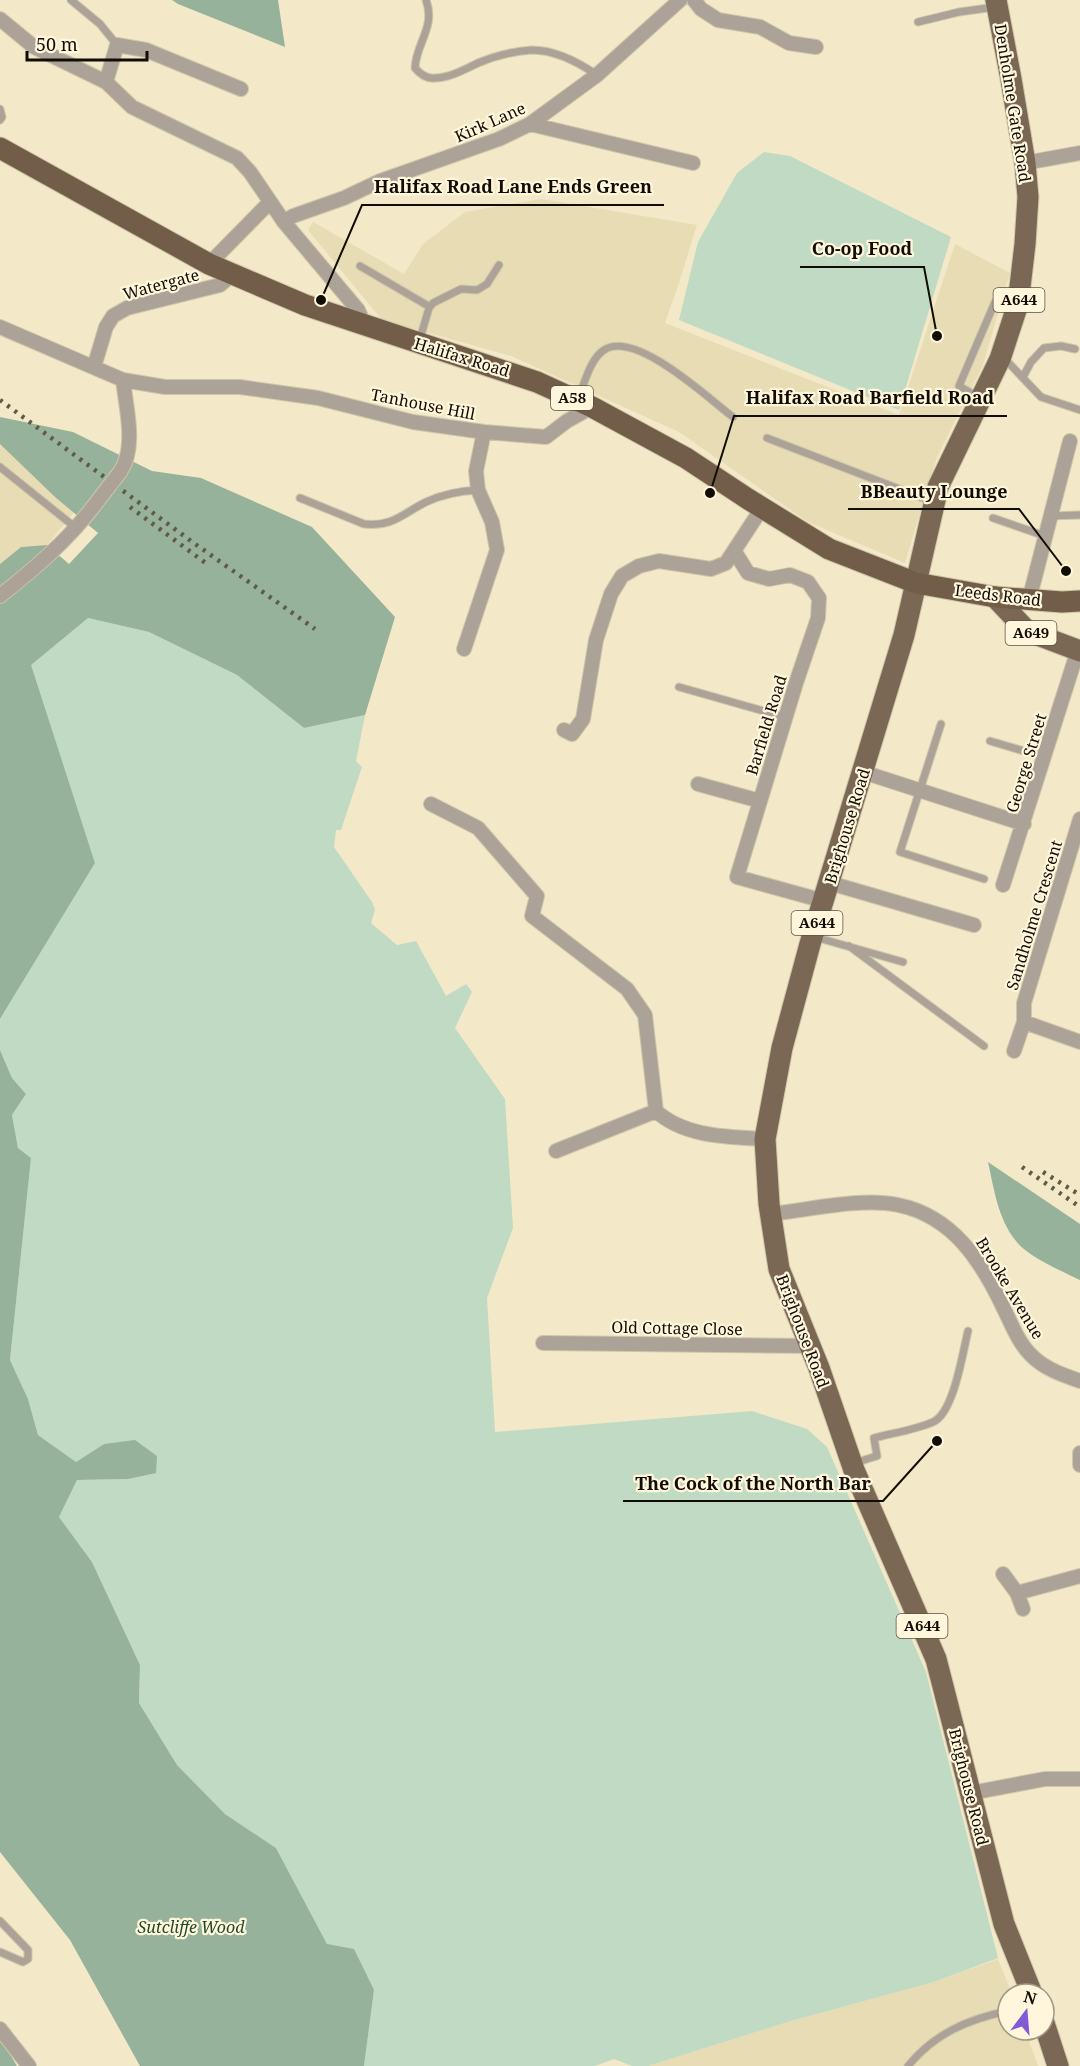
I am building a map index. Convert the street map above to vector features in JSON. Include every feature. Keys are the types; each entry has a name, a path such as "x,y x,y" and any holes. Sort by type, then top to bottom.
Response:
{"highway":[{"name":"Halifax Road","path":"0,148 209,264 305,306 537,382 584,404 686,458 830,549 916,583"},
{"name":"Leeds Road","path":"916,583 995,597 1062,602 1080,601"}],"main road":[{"name":"Denholme Gate Road","path":"916,583 938,487 1001,355 1018,304 1028,197 1025,163 997,3"},
{"name":"Brighouse Road","path":"916,583 904,635 813,936 782,1048 765,1139 771,1214 779,1269 810,1346 852,1464 936,1659 1004,1924 1027,1982"},
{"name":"A649","path":"995,597 1027,631 1079,650"},
{"path":"1050,2042 1058,2066"}],"street":[{"name":"Kirk Lane","path":"284,222 293,216 344,198 380,181 499,140 530,124 597,75 680,0"},
{"path":"694,0 701,9 717,20 760,27 789,43 816,47"},
{"path":"0,19 34,46 106,82 132,108 237,158 250,172 284,222 358,310 364,324"},
{"path":"106,82 117,45 146,50 241,89"},
{"path":"530,124 693,163"},
{"path":"1025,163 1080,153"},
{"path":"209,264 270,202"},
{"name":"Watergate","path":"94,368 106,327 113,315 127,308 220,285 233,274"},
{"name":"Tanhouse Hill","path":"0,327 123,380 165,387 240,387 318,398 412,422 484,432 546,436 567,421 584,404"},
{"path":"0,596 48,557 76,528 126,463 130,449 123,380"},
{"path":"464,649 497,550 492,522 478,490 476,471 484,432"},
{"path":"1029,600 1070,441"},
{"path":"564,730 572,734 583,719 596,640 611,594 622,576 639,566 659,561 711,569 726,563 762,508"},
{"name":"Barfield Road","path":"735,552 748,573 769,579 790,575 808,582 819,598 818,618 785,717 737,877 827,892"},
{"name":"George Street","path":"1003,885 1079,650"},
{"path":"863,772 1024,824"},
{"path":"698,784 760,801"},
{"path":"431,804 478,828 537,896 532,915 627,989 645,1015 656,1112 664,1119 691,1130 730,1137 765,1139"},
{"name":"Sandholme Crescent","path":"1014,1051 1024,1022 1024,1003 1080,819"},
{"path":"827,892 974,925"},
{"path":"1024,1022 1080,1042"},
{"path":"556,1151 656,1112"},
{"name":"Brooke Avenue","path":"771,1214 876,1203 898,1205 921,1212 940,1222 954,1232 973,1252 1017,1336 1031,1356 1056,1373 1080,1381"},
{"name":"Old Cottage Close","path":"543,1343 810,1346"},
{"path":"1080,1453 1080,1465"},
{"path":"1003,1574 1017,1593 1023,1610"},
{"path":"1017,1593 1080,1576"},
{"path":"971,1793 1045,1779 1080,1779"},
{"path":"0,2030 29,2066"}],"lane":[{"path":"71,0 99,24 117,45"},
{"path":"426,0 430,10 430,19 415,60 415,68 423,75 436,78 446,76 499,56 535,50 549,52 575,62 597,75"},
{"path":"918,22 997,3"},
{"path":"0,110 2,117 0,120"},
{"path":"418,344 430,307 444,296 461,289 477,290 487,284 499,265"},
{"path":"360,266 430,307"},
{"path":"980,398 959,386 995,302 1018,304"},
{"path":"584,404 596,358 605,349 619,346 647,354 670,367 733,417"},
{"path":"1023,377 1044,348 1061,346 1075,349"},
{"path":"1001,355 1041,397 1080,410"},
{"path":"768,438 934,502"},
{"path":"0,467 76,528"},
{"path":"300,498 364,524 374,525 387,524 438,497 456,492 478,490"},
{"path":"1049,516 1080,514"},
{"path":"993,518 1045,536"},
{"path":"679,687 785,717"},
{"path":"941,724 900,852 984,879"},
{"path":"990,741 1044,757"},
{"path":"813,936 903,962"},
{"path":"849,946 984,1046"},
{"path":"852,1464 878,1456 874,1438 936,1421 947,1406 956,1385 968,1330"},
{"path":"0,1921 28,1950 28,1959 23,1962 0,1952"},
{"path":"908,2066 918,2054 951,2029 996,2014"}],"shaded area":[{"path":"541,199 697,225 665,323 899,415 955,244 1010,273 983,365 937,457 905,563 808,522 679,432 511,356 382,320 308,230 313,222 404,274 423,244 465,212"},
{"path":"0,443 81,504 47,545 21,547 0,564"},
{"path":"998,1959 1007,1982 996,1982 996,2042 1029,2042 1038,2066 648,2066 791,2021 934,1982"}],"green space":[{"path":"172,0 278,0 285,47 178,4"},
{"path":"764,152 790,156 951,237 899,410 679,320 698,242 737,173"},
{"path":"0,417 73,432 152,471 201,478 312,527 395,617 365,715 304,728 237,675 149,632 88,618 31,665 95,863 0,1019 0,564 21,547 47,545 69,564 98,533 55,497 0,444"},
{"path":"88,618 149,632 237,675 304,728 365,715 356,761 362,767 341,830 336,830 334,847 372,902 375,910 371,923 397,945 416,941 446,996 466,984 472,992 455,1028 505,1099 513,1228 487,1298 495,1432 752,1411 807,1429 827,1447 926,1672 998,1958 934,1982 791,2021 648,2066 632,2066 614,2059 595,2066 364,2066 374,1990 327,1944 276,1848 225,1814 177,1765 139,1703 140,1665 92,1562 59,1517 77,1480 128,1479 157,1456 135,1441 104,1444 76,1462 38,1435 28,1399 10,1360 31,1158 18,1148 12,1115 26,1094 12,1078 0,1050 0,1019 95,863 30,665"},
{"name":"Sutcliffe Wood","path":"0,1050 12,1078 26,1094 12,1115 18,1148 31,1158 10,1360 28,1399 38,1435 76,1462 104,1444 135,1440 157,1456 156,1473 128,1479 77,1480 59,1517 92,1562 140,1665 139,1703 177,1765 225,1814 276,1848 327,1944 354,1949 374,1990 364,2066 140,2066 70,1940 0,1852"},
{"path":"988,1162 1080,1224 1080,1280 1037,1258 1016,1241 1001,1213"},
{"path":"0,2038 3,2042 17,2066 0,2066"}],"railway":[{"path":"0,400 315,629"},
{"path":"130,507 207,564"},
{"path":"1022,1167 1080,1207"},
{"path":"1043,1172 1080,1195"}],"place":[{"name":"Halifax Road Lane Ends Green","path":"321,300"},
{"name":"Co-op Food","path":"937,336"},
{"name":"Halifax Road Barfield Road","path":"710,493"},
{"name":"BBeauty Lounge","path":"1066,571"},
{"name":"The Cock of the North Bar","path":"937,1441"}]}
